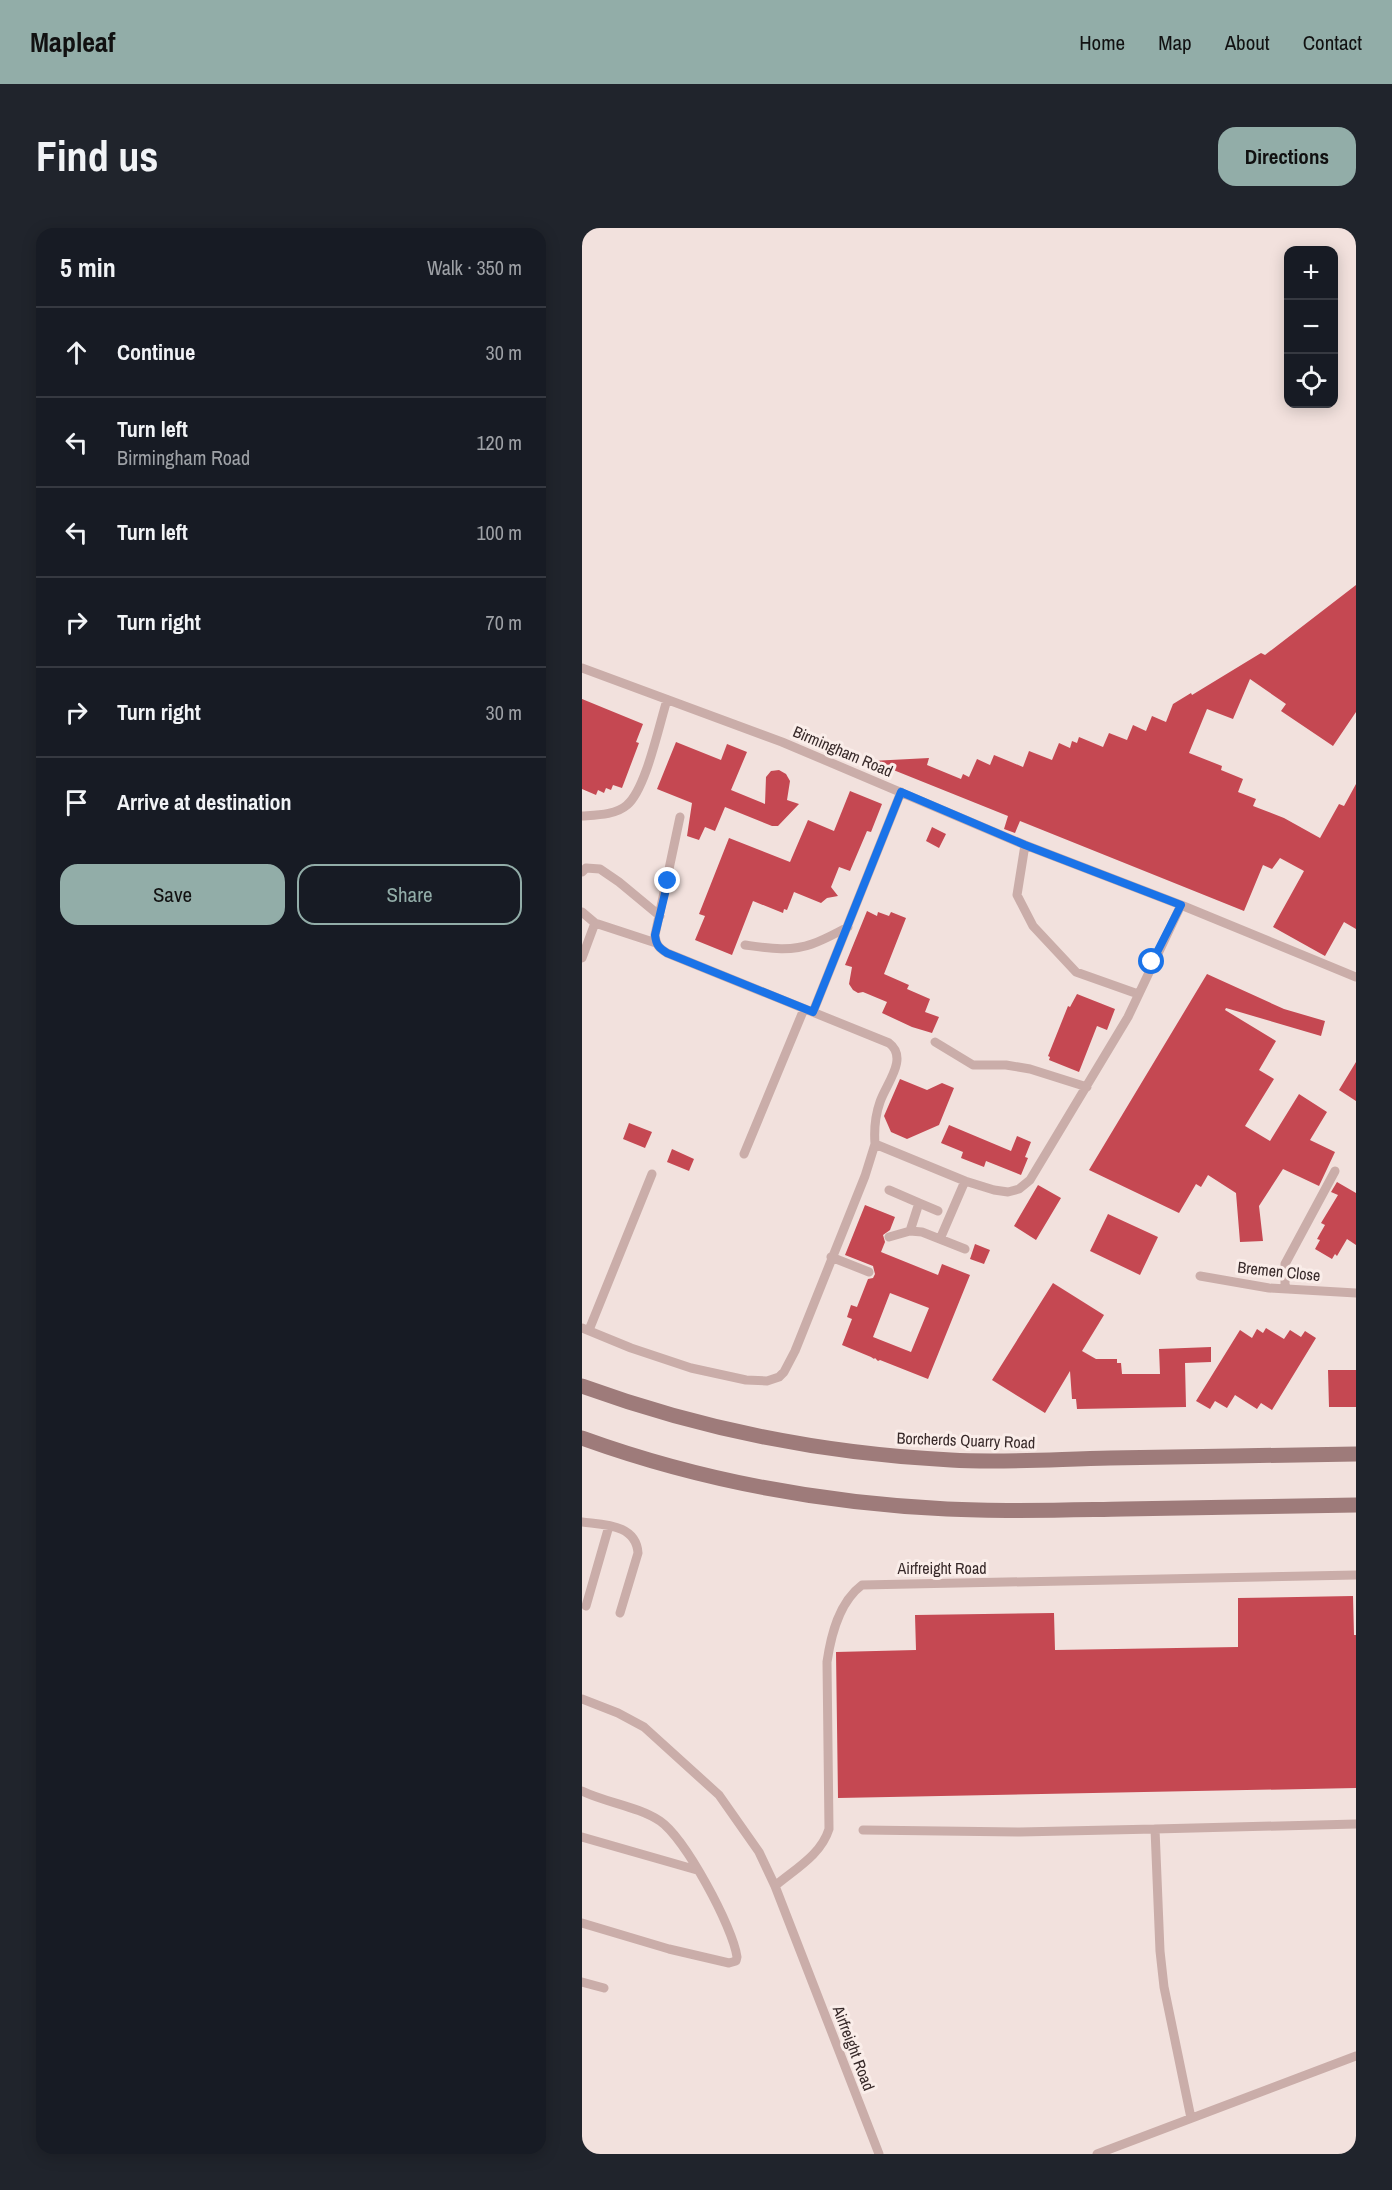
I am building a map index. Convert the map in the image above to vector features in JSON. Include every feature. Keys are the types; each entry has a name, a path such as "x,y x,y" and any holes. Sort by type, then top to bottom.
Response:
{"main road":[{"name":"Borcherds Quarry Road","path":"582,1386 673,1415 749,1434 904,1457 1027,1462 1102,1458 1356,1454"},
{"path":"582,1438 651,1460 726,1479 791,1492 891,1505 1024,1511 1356,1505"}],"lane":[{"name":"Birmingham Road","path":"582,668 782,742 1025,845 1181,905 1356,977"},
{"path":"582,816 602,815 627,805 637,791 645,772 667,700"},
{"path":"744,1154 848,927 901,792"},
{"path":"656,943 680,817"},
{"path":"1025,845 1017,896 1033,926 1076,972 1138,994"},
{"path":"582,872 586,868 600,869 620,882 660,916"},
{"path":"875,1144 965,1181 1008,1192 1025,1185 1128,1017 1181,905"},
{"path":"582,912 595,923 656,943 667,953 880,1039 889,1043 896,1050 898,1062 879,1103 874,1130 875,1144 865,1176 795,1351 784,1372 773,1380 747,1380 691,1368 585,1329 652,1174"},
{"path":"582,958 595,923"},
{"path":"745,945 777,950 802,947 814,944 848,927"},
{"path":"936,1042 973,1065 1006,1065 1030,1069 1087,1087"},
{"path":"1285,1289 1285,1264 1335,1171"},
{"path":"940,1239 965,1181"},
{"path":"889,1190 938,1211"},
{"path":"910,1231 919,1203"},
{"path":"889,1237 910,1231 922,1232 965,1249"},
{"path":"831,1257 869,1272"},
{"name":"Bremen Close","path":"1200,1276 1285,1289 1356,1293"},
{"path":"582,1522 609,1526 631,1535 637,1543 638,1553 621,1613"},
{"path":"586,1606 609,1526"},
{"name":"Airfreight Road","path":"775,1886 807,1861 822,1845 829,1829 828,1653 837,1622 846,1602 862,1585 1356,1575"},
{"name":"Airfreight Road","path":"582,1699 618,1713 644,1727 712,1789 735,1816 759,1852 775,1886 879,2154"},
{"path":"582,1923 669,1949 733,1963 736,1960 737,1952 725,1923 676,1836 658,1820 630,1808 584,1794"},
{"path":"863,1830 1020,1832 1356,1824"},
{"path":"1155,1829 1160,1951 1164,1987 1191,2118"},
{"path":"582,1837 697,1870"},
{"path":"582,1982 604,1988"},
{"path":"1097,2154 1356,2056"}],"building":[{"path":"1356,585 1356,712 1333,746 1281,711 1286,704 1250,679 1233,719 1207,709 1189,753 1222,766 1221,770 1243,779 1238,792 1256,799 1253,806 1284,818 1320,838 1339,804 1344,806 1356,784 1356,929 1344,922 1325,956 1273,927 1304,871 1280,858 1272,869 1263,865 1244,911 1020,821 1015,833 1004,829 1008,816 871,761 929,758 927,765 961,779 963,774 969,777 977,759 990,765 994,755 1023,767 1029,751 1052,760 1059,743 1070,748 1072,741 1077,743 1079,737 1103,747 1109,733 1127,740 1133,725 1146,731 1152,716 1166,722 1173,704 1261,653 1265,655"},
{"path":"582,699 643,724 636,742 639,743 622,788 613,785 611,790 606,788 604,793 598,790 596,795 582,789"},
{"path":"676,742 721,760 727,744 747,752 731,790 765,804 766,777 771,771 779,770 786,774 790,781 787,800 799,804 778,826 772,826 725,807 715,831 705,827 699,840 687,836 692,803 657,789"},
{"path":"850,791 882,804 871,832 867,831 850,871 839,867 831,887 838,896 827,898 821,903 794,892 787,910 784,909 783,913 753,901 732,955 695,940 705,916 699,914 729,838 790,862 808,820 834,831"},
{"path":"932,827 946,834 939,848 926,841"},
{"path":"867,911 877,916 878,912 889,916 891,912 906,918 884,974 909,985 907,989 930,999 925,1012 939,1017 932,1033 912,1027 882,1013 887,1002 863,992 858,993 849,984 852,967 845,965"},
{"path":"1207,974 1284,1009 1325,1021 1321,1036 1226,1008 1225,1010 1276,1041 1259,1070 1274,1079 1245,1126 1270,1141 1299,1094 1327,1112 1310,1140 1335,1152 1319,1186 1283,1169 1259,1206 1263,1241 1240,1242 1236,1193 1208,1175 1201,1187 1196,1184 1179,1213 1089,1170"},
{"path":"1077,994 1115,1009 1107,1030 1097,1026 1079,1072 1049,1060 1048,1056 1068,1006 1070,1007"},
{"path":"1356,1062 1356,1101 1339,1090"},
{"path":"900,1079 927,1090 942,1083 954,1088 939,1125 907,1139 891,1132 884,1116"},
{"path":"629,1123 652,1132 645,1148 623,1139"},
{"path":"949,1125 1011,1151 1017,1136 1031,1142 1021,1175 986,1161 984,1167 961,1158 963,1152 941,1143"},
{"path":"672,1149 694,1159 689,1171 667,1162"},
{"path":"1337,1182 1356,1193 1356,1245 1347,1239 1337,1256 1335,1254 1332,1259 1315,1249 1320,1240 1317,1239 1325,1225 1321,1223 1338,1195 1331,1192"},
{"path":"1038,1185 1061,1198 1036,1240 1014,1226"},
{"path":"865,1205 895,1217 890,1230 883,1235 885,1242 881,1252 938,1275 942,1264 970,1275 928,1379 842,1345 852,1319 847,1317 851,1305 857,1307 868,1279 873,1278 875,1274 873,1266 845,1255","holes":["890,1293 929,1308 911,1352 873,1337"]},
{"path":"1108,1214 1158,1237 1140,1275 1090,1251"},
{"path":"975,1244 990,1250 984,1264 970,1259"},
{"path":"1053,1283 1104,1315 1082,1351 1096,1359 1117,1359 1117,1363 1121,1363 1122,1374 1160,1374 1159,1349 1211,1347 1211,1362 1185,1363 1186,1407 1077,1409 1076,1399 1072,1399 1070,1371 1045,1413 992,1380"},
{"path":"1266,1328 1284,1339 1290,1330 1301,1337 1305,1331 1316,1338 1272,1410 1261,1403 1257,1409 1235,1395 1227,1408 1215,1401 1210,1409 1196,1401 1240,1330 1252,1338 1257,1329 1263,1333"},
{"path":"1328,1370 1356,1370 1356,1407 1329,1407"},
{"path":"1353,1596 1354,1635 1356,1635 1356,1788 838,1798 836,1652 916,1650 915,1615 1054,1613 1055,1650 1238,1647 1238,1598"}],"route":[{"path":"668,881 655,935 659,948 813,1012 901,792 1025,845 1181,905 1152,962"}]}
